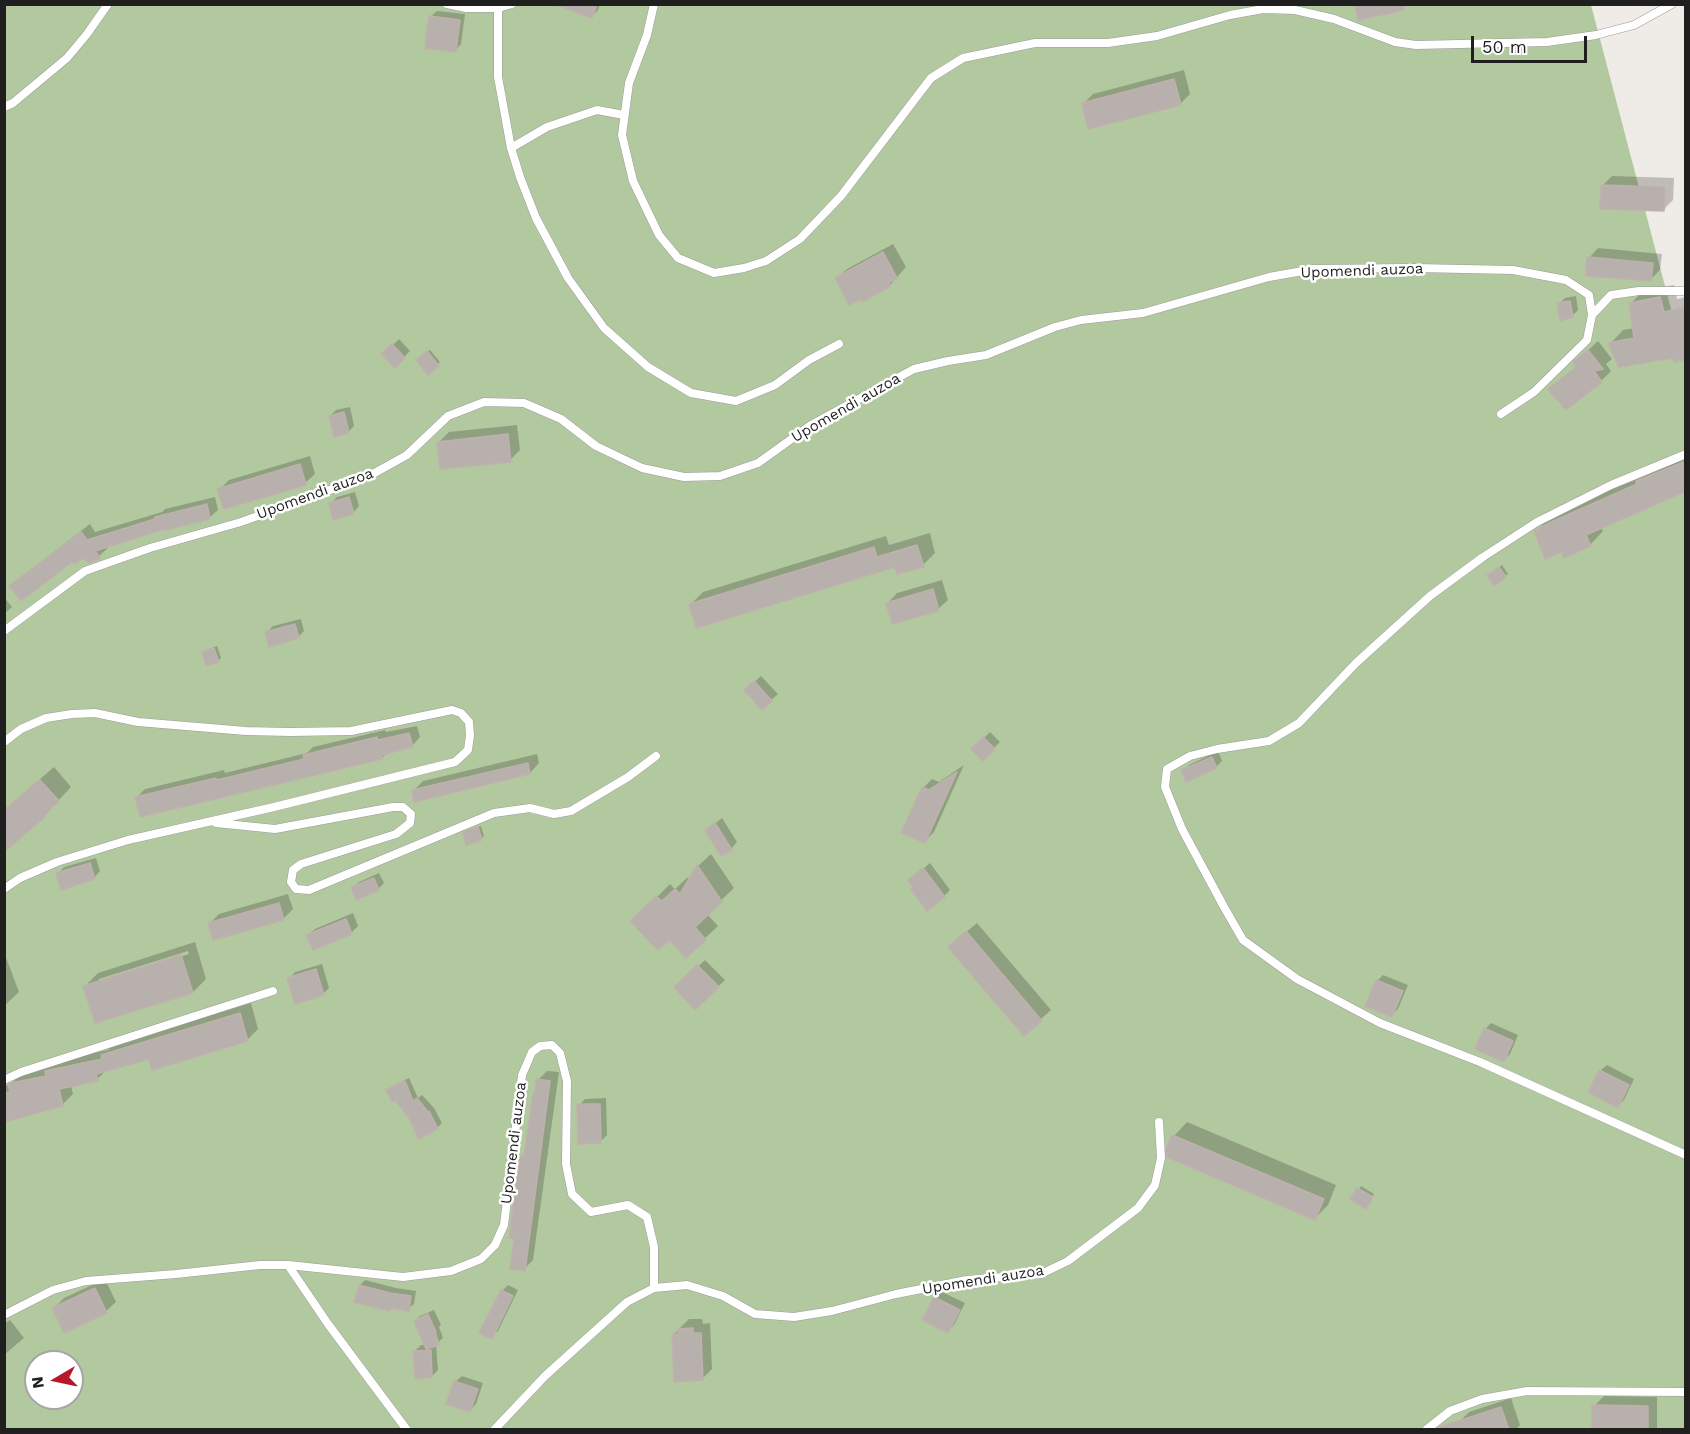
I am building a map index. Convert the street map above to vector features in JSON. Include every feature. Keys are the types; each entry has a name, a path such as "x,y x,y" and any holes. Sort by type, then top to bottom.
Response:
{"lane":[{"path":"4,107 13,103 67,58 108,4"},
{"path":"447,4 466,8 498,8 512,4"},
{"path":"654,4 647,35 629,83 622,135 633,181 659,235 678,258 714,273 744,268 766,261 800,239 841,196 931,78 963,58 1035,43 1108,43 1157,36 1230,15 1263,9 1298,7 1395,42 1416,45 1547,42 1596,35 1634,25 1672,4"},
{"path":"498,8 498,77 511,148 536,218 568,278 604,328 648,367 691,393 736,400 775,385 809,360 839,344"},
{"path":"511,148 547,127 597,110 624,115"},
{"name":"Upomendi auzoa","path":"4,631 85,571 150,548 241,522 369,476 407,455 448,416 484,402 524,403 561,419 596,446 642,468 684,477 720,476 758,463 811,425 914,369 986,355 1056,327 1081,320 1143,313 1269,277 1314,269 1513,270 1566,280 1589,295 1592,315"},
{"path":"1501,414 1534,392 1587,340 1592,315 1611,296 1640,291 1686,291"},
{"path":"1686,454 1611,485 1528,528 1483,557 1430,596 1356,663 1299,723 1269,741 1217,749 1190,756 1167,769 1165,787 1182,829 1243,940 1297,979 1380,1023 1479,1062 1686,1155"},
{"path":"4,742 21,729 46,718 95,713 138,722 246,731 290,732 351,731 452,711 462,713 469,722 470,735 468,750 455,762 128,840 57,862 20,878 4,889"},
{"path":"208,822 275,829 393,807 403,807 411,814 410,823 396,834 301,864 293,870 291,882 296,889 309,890 494,813 530,808 554,814 571,811 628,777 656,756"},
{"path":"4,1080 21,1072 273,991"},
{"name":"Upomendi auzoa","path":"4,1315 53,1290 86,1281 176,1275 260,1265 288,1265 403,1277 451,1271 481,1259 495,1245 504,1225 522,1075 532,1052 540,1046 552,1045 560,1053 567,1081 566,1164 572,1194 591,1212 628,1206 647,1218 654,1247 654,1288"},
{"name":"Upomendi auzoa","path":"494,1430 545,1376 627,1302 654,1288 687,1285 723,1296 755,1314 794,1317 832,1311 896,1294 967,1280 1041,1274 1068,1261 1138,1208 1155,1185 1161,1158 1159,1122"},
{"path":"288,1265 328,1324 407,1430"},
{"path":"1426,1430 1450,1411 1482,1399 1527,1391 1686,1392"}],"green space":[{"path":"5,5 1591,5 1685,362 1685,1429 5,1430"}],"building":[{"path":"559,4 597,4 592,18 559,6"},
{"path":"1355,4 1404,4 1404,10 1358,20"},
{"path":"429,16 460,20 456,52 425,48"},
{"path":"1174,79 1181,105 1088,129 1082,103"},
{"path":"1601,185 1665,187 1664,211 1600,209"},
{"path":"883,252 897,278 888,283 891,286 862,302 861,299 849,305 835,278"},
{"path":"1587,257 1653,263 1651,281 1586,276"},
{"path":"1660,297 1664,312 1686,307 1686,360 1674,362 1673,358 1619,367 1608,343 1634,338 1629,303"},
{"path":"1570,301 1573,317 1560,321 1557,303"},
{"path":"392,344 405,358 395,368 381,354"},
{"path":"1588,350 1603,369 1594,371 1602,382 1566,410 1548,389 1576,367 1573,362"},
{"path":"427,351 439,366 428,375 416,360"},
{"path":"344,412 349,433 334,437 329,416"},
{"path":"508,434 511,462 440,469 437,442"},
{"path":"1686,461 1686,491 1586,535 1591,546 1564,558 1561,552 1545,559 1534,531 1637,484 1636,481"},
{"path":"300,464 306,485 224,509 217,489"},
{"path":"349,497 354,514 333,520 329,503"},
{"path":"207,504 210,519 164,529 95,551 100,558 91,562 83,558 75,564 72,562 21,601 9,586 81,532 87,540 155,519 155,517"},
{"path":"917,545 924,567 897,574 895,567 696,628 689,604 874,547 877,557"},
{"path":"1499,567 1506,577 1494,586 1487,575"},
{"path":"933,589 939,611 892,624 886,603"},
{"path":"295,624 299,638 269,647 265,632"},
{"path":"214,648 219,662 206,666 202,652"},
{"path":"754,681 772,701 762,710 744,690"},
{"path":"409,733 413,747 382,755 382,759 140,817 135,797 304,759 303,755 377,737 378,740"},
{"path":"983,737 995,749 983,761 971,749"},
{"path":"1212,757 1217,768 1186,782 1181,770"},
{"path":"528,763 530,774 414,802 412,790"},
{"path":"957,772 925,843 901,833 922,787 929,790"},
{"path":"40,780 59,801 44,814 46,816 4,852 4,810"},
{"path":"715,823 732,850 721,856 705,830"},
{"path":"478,827 482,840 466,845 463,832"},
{"path":"90,863 95,879 61,890 56,873"},
{"path":"697,865 722,902 695,927 706,940 686,958 670,940 658,950 630,921 656,896 662,901 675,889 680,894"},
{"path":"923,868 945,897 927,911 911,889 913,887 908,880"},
{"path":"374,878 379,890 356,900 351,887"},
{"path":"279,903 284,920 213,940 208,923"},
{"path":"346,919 352,934 313,950 306,935"},
{"path":"966,931 1042,1021 1024,1036 948,947"},
{"path":"181,955 193,993 95,1023 83,986"},
{"path":"697,965 719,987 695,1010 674,987"},
{"path":"316,969 324,995 295,1004 287,978"},
{"path":"1376,980 1403,991 1392,1017 1365,1006"},
{"path":"240,1013 248,1041 152,1070 149,1059 96,1074 98,1081 59,1089 63,1106 4,1122 4,1093 10,1092 8,1085 11,1083 46,1076 45,1071 102,1059 101,1055"},
{"path":"1484,1028 1513,1041 1504,1062 1475,1049"},
{"path":"1599,1070 1629,1085 1618,1108 1588,1092"},
{"path":"536,1079 550,1081 525,1271 510,1269 514,1239 509,1238 520,1156 524,1157"},
{"path":"405,1081 413,1101 417,1098 429,1111 438,1129 419,1139 409,1118 395,1100 392,1102 386,1090"},
{"path":"577,1104 600,1104 601,1143 578,1144"},
{"path":"1172,1135 1324,1199 1315,1220 1167,1157 1166,1149"},
{"path":"1357,1188 1373,1197 1366,1209 1350,1199"},
{"path":"359,1285 411,1296 409,1311 391,1308 390,1311 354,1302"},
{"path":"95,1288 107,1313 64,1333 52,1308"},
{"path":"501,1290 513,1296 492,1339 479,1333"},
{"path":"934,1297 960,1310 948,1333 922,1320"},
{"path":"428,1314 439,1345 426,1349 414,1321"},
{"path":"693,1328 693,1333 701,1333 703,1380 674,1382 672,1334 678,1334 678,1329"},
{"path":"431,1350 432,1377 415,1379 413,1351"},
{"path":"454,1381 478,1389 470,1412 446,1404"},
{"path":"1592,1405 1648,1406 1648,1430 1592,1430"},
{"path":"1501,1407 1509,1430 1440,1430 1440,1427"}]}
